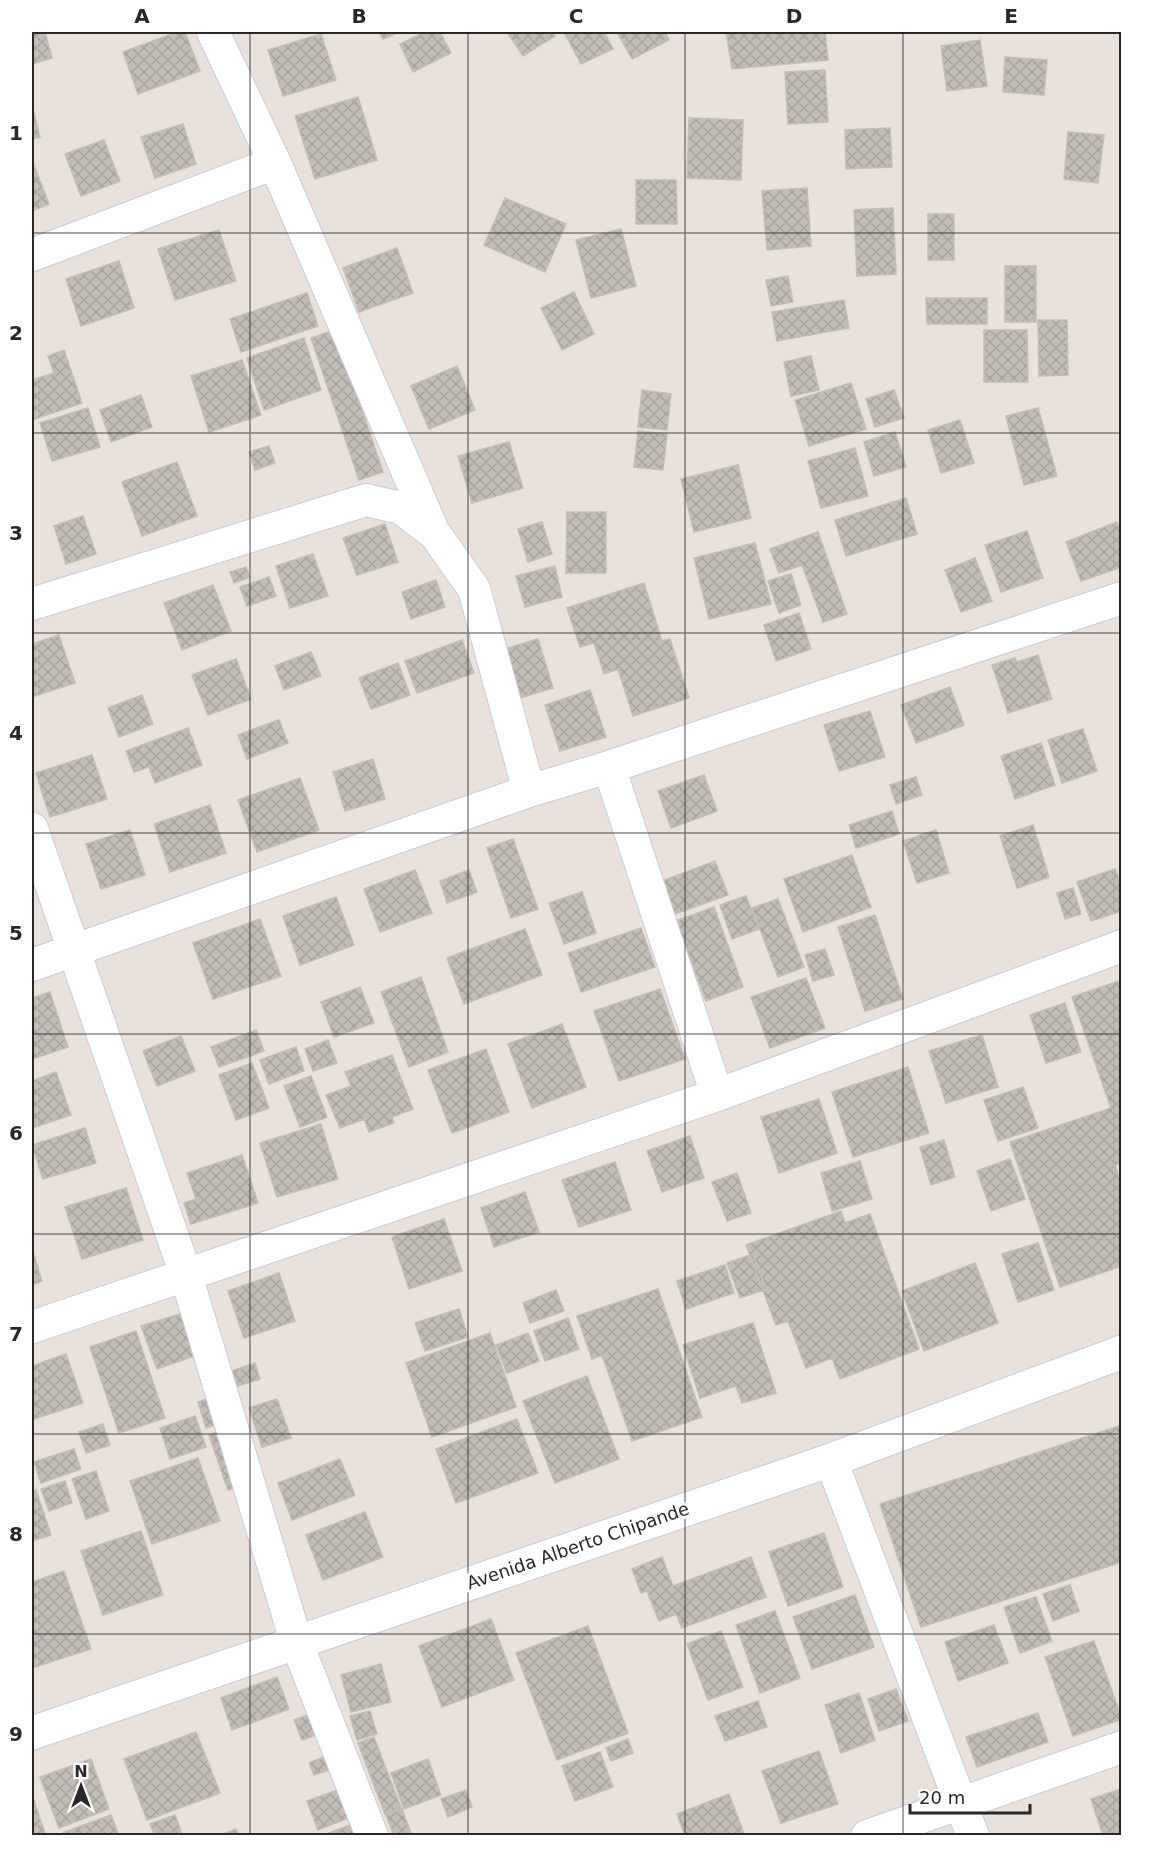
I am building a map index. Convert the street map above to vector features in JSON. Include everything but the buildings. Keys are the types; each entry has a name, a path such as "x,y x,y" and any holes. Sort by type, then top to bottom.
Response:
{"main road":[{"name":"Avenida Alberto Chipande","path":"32,1733 831,1460 1122,1352"}],"street":[{"path":"213,32 275,163 435,534 474,590 529,791"},
{"path":"32,255 275,163"},
{"path":"32,604 366,500 401,507 435,534"},
{"path":"32,965 529,791 609,767 1122,598"},
{"path":"609,767 717,1095"},
{"path":"32,829 186,1275 296,1641 372,1836"},
{"path":"32,1327 717,1095 1122,946"},
{"path":"831,1460 973,1836"},
{"path":"867,1836 961,1800 1122,1747"}]}
